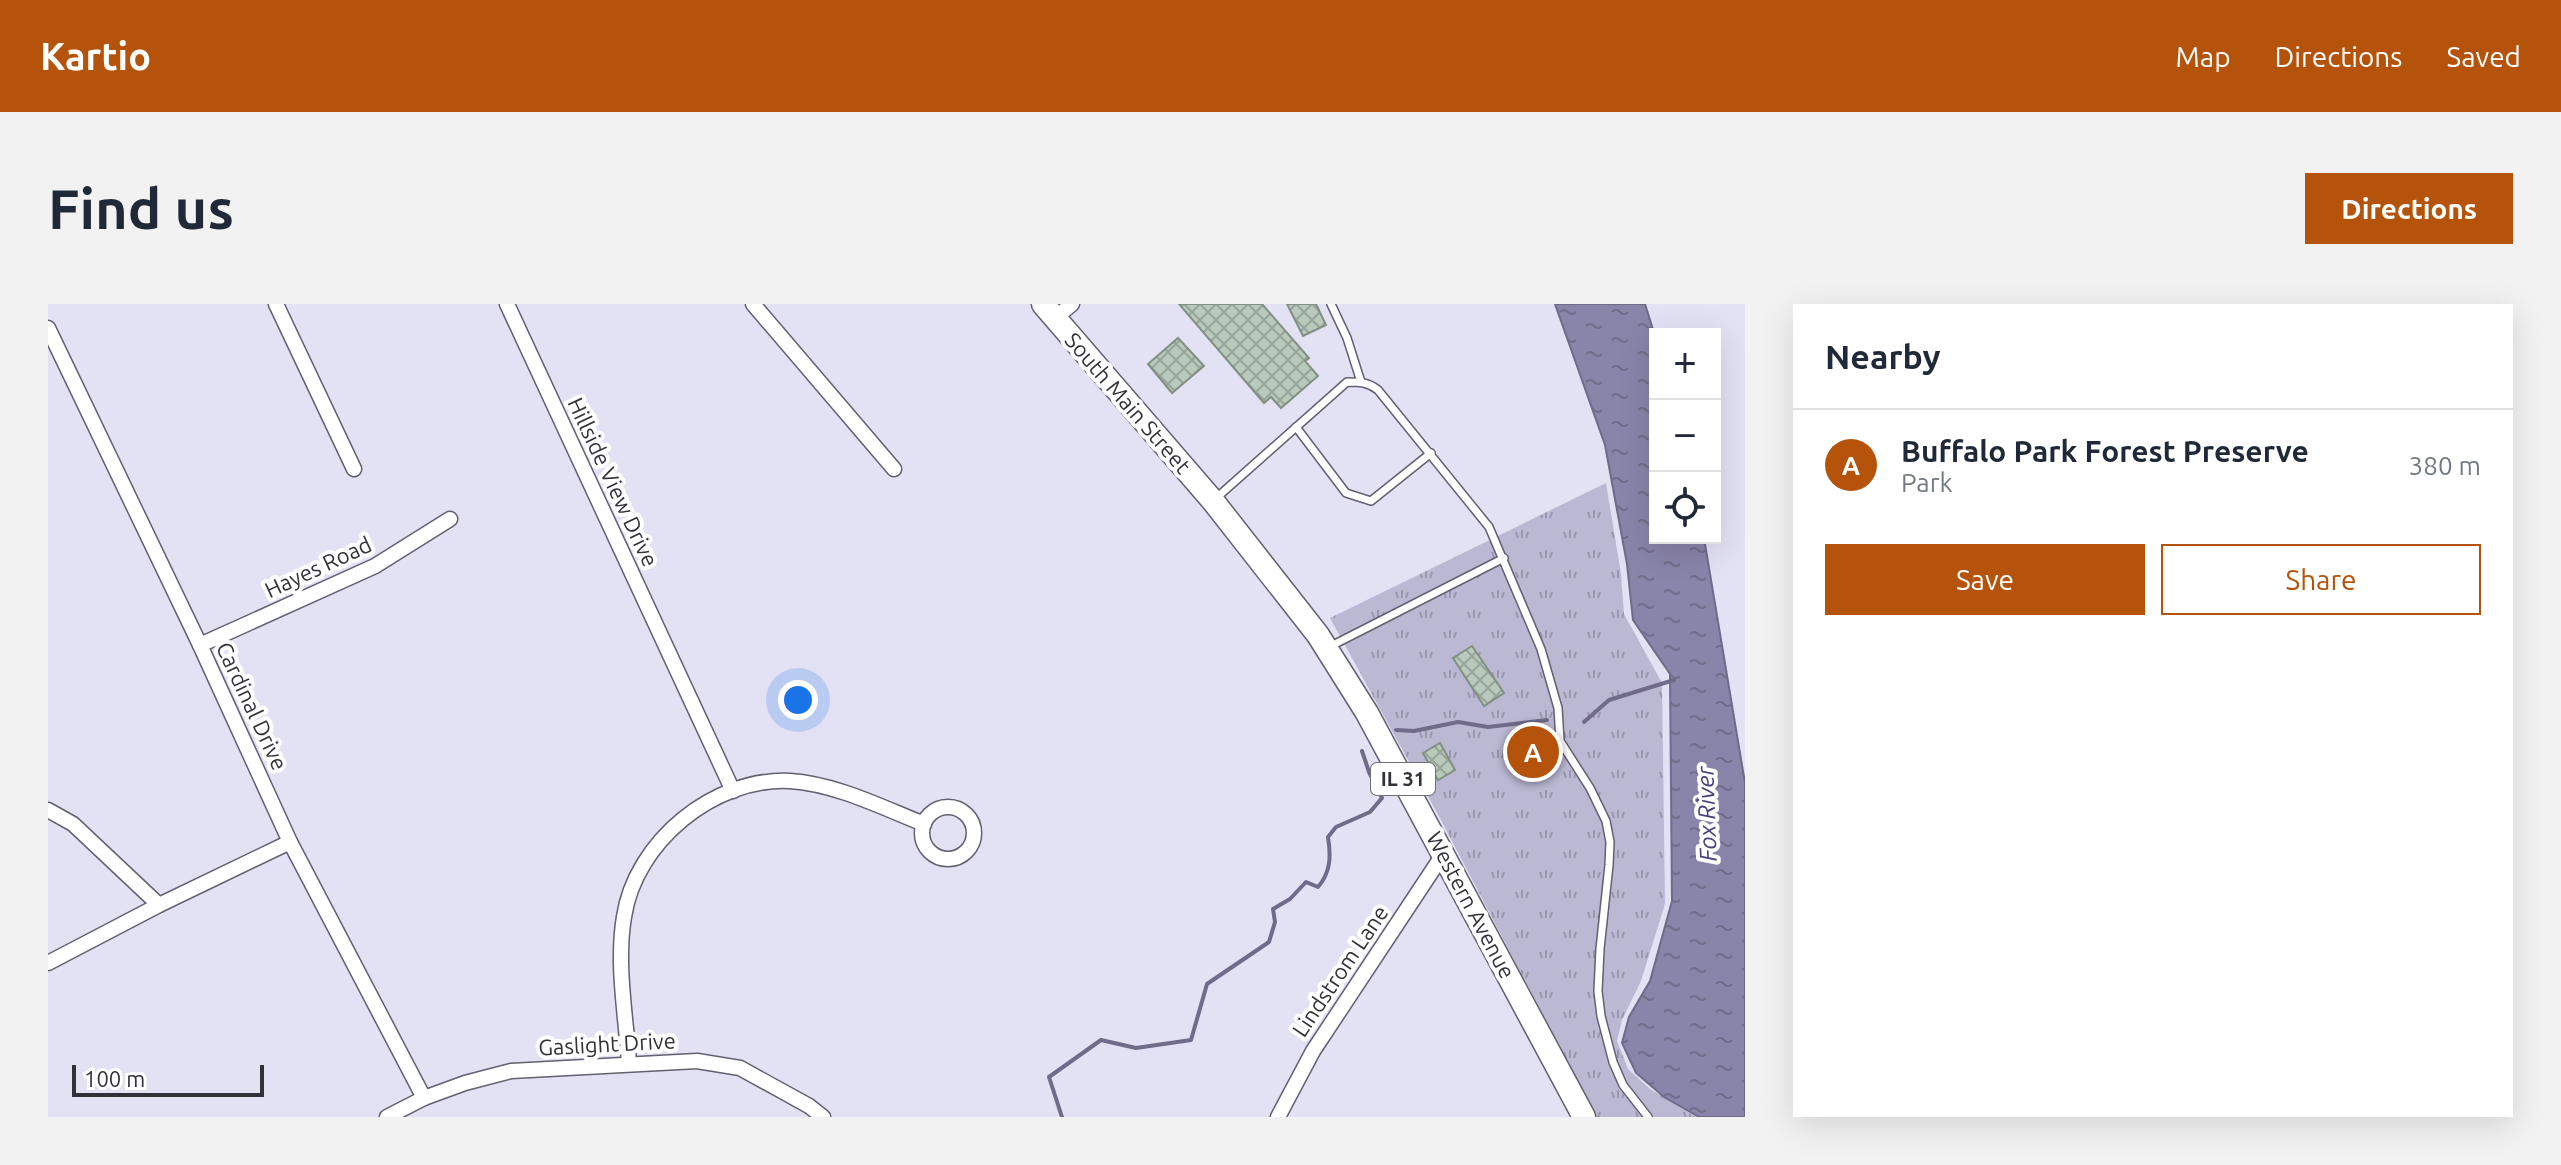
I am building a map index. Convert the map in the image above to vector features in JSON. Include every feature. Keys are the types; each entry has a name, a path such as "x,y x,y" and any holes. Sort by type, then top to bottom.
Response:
{"main road":[{"name":"South Main Street","path":"1057,309 1213,501"},
{"name":"Western Avenue","path":"1213,501 1327,648 1367,713 1584,1117"}],"street":[{"path":"276,304 354,469"},
{"name":"Hillside View Drive","path":"507,304 733,791"},
{"path":"753,304 894,469"},
{"name":"Cardinal Drive","path":"48,328 200,645 290,842 424,1098"},
{"name":"Hayes Road","path":"200,645 375,566 450,519"},
{"path":"629,1063 622,955 624,917 633,884 650,855 671,829 699,808 733,791 759,783 789,781 845,793 924,824"},
{"path":"48,810 73,824 159,905"},
{"path":"48,963 290,842"},
{"name":"Lindstrom Lane","path":"1278,1117 1313,1051 1444,853"},
{"name":"Gaslight Drive","path":"387,1117 424,1098 511,1071 697,1061 740,1068 823,1117"}],"lane":[{"path":"1331,304 1347,338 1361,382"},
{"path":"1213,501 1347,382 1361,382 1370,383 1378,390 1489,527 1541,649 1558,708 1560,741 1590,788 1606,821 1610,842 1600,949 1598,991 1601,1016 1606,1040 1623,1085 1648,1117"},
{"path":"1296,427 1346,493 1371,501 1431,453"},
{"path":"1327,648 1504,558"}],"green space":[{"path":"1606,483 1621,574 1624,614 1662,683 1665,904 1641,981 1622,1020 1617,1041 1628,1069 1650,1089 1696,1117 1596,1117 1441,820 1330,618"}],"water":[{"name":"Fox River","path":"1555,304 1645,304 1652,328 1649,328 1649,544 1705,544 1745,783 1745,1117 1699,1117 1664,1097 1636,1073 1622,1043 1629,1017 1650,981 1672,901 1670,674 1633,620 1627,564 1605,445"}],"building":[{"path":"1179,304 1262,304 1309,358 1305,361 1318,376 1281,408 1271,397 1264,403"},
{"path":"1287,304 1316,304 1326,325 1303,336"},
{"path":"1178,338 1204,366 1172,393 1148,364"},
{"path":"1472,646 1504,693 1484,706 1453,658"},
{"path":"1440,743 1455,770 1438,780 1423,753"}],"waterway":[{"path":"1584,722 1609,700 1674,680"},
{"path":"1396,730 1414,731 1458,722 1488,727 1547,720"},
{"path":"1062,1117 1049,1077 1101,1040 1136,1048 1191,1040 1207,984 1269,942 1275,922 1273,909 1290,899 1306,882 1318,887 1329,864 1328,837 1336,827 1370,812 1382,798 1362,751"}],"place":[{"name":"Buffalo Park Forest Preserve","path":"1533,752"}]}
